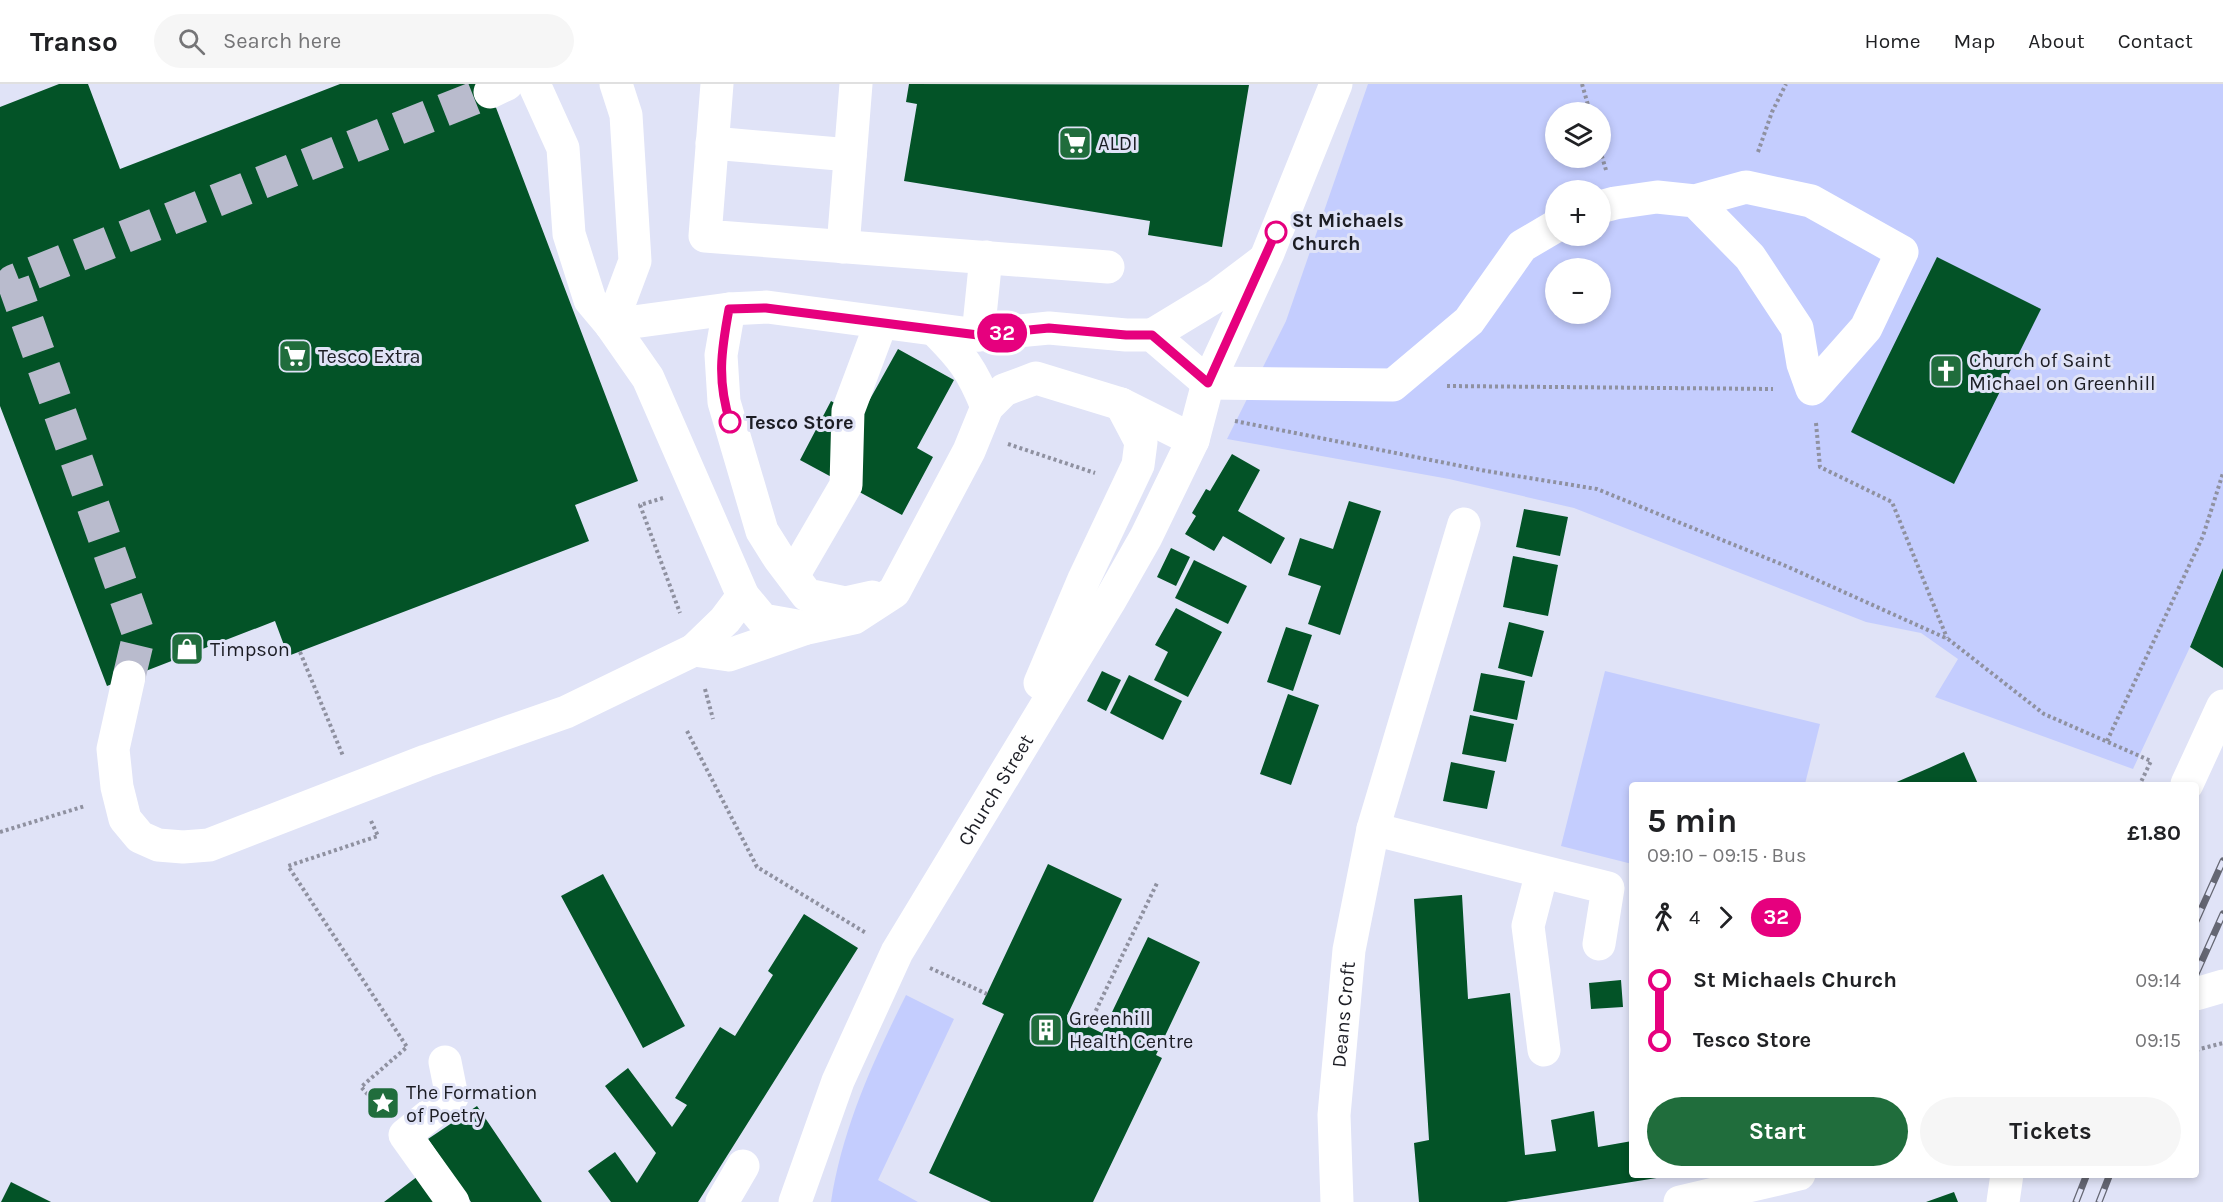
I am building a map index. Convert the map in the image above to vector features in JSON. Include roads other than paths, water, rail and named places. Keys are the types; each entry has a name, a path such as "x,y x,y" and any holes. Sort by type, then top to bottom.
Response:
{"street":[{"path":"534,84 562,148 569,234 590,300 611,325 648,378 743,596 763,620 808,628"},
{"path":"611,325 635,261 626,115 616,84"},
{"path":"717,84 705,237 1108,267"},
{"path":"843,247 856,84"},
{"name":"Church Street","path":"795,1202 838,1081 897,952 1109,602 1146,537 1193,440 1208,383 1265,259 1336,84"},
{"path":"712,143 850,155"},
{"path":"1611,204 1657,197 1695,201 1746,187 1811,201 1902,252 1866,328 1812,389 1803,364 1797,328 1750,257 1695,201"},
{"path":"1152,335 1208,383 1393,385 1469,321 1522,246 1545,232"},
{"path":"978,335 986,257"},
{"path":"611,325 729,309 766,308 978,335 1049,328 1152,335 1218,295 1265,259"},
{"path":"729,309 721,355 724,402 762,531 807,595 845,603 894,592"},
{"path":"793,576 846,485 848,411 881,323"},
{"path":"935,330 961,356 975,377 982,420"},
{"path":"694,650 729,655 808,628 854,618 894,592 969,451 982,420 1004,390 1036,378 1121,404 1193,440"},
{"path":"994,790 1084,579 1138,465 1141,442 1121,404"},
{"name":"Deans Croft","path":"1337,1202 1334,1114 1349,950 1373,829 1464,524"},
{"path":"129,677 113,749 125,819 140,837 158,845 183,847 209,844 426,761 566,712 694,650 725,620 743,596"},
{"path":"2188,782 2223,706"},
{"path":"1373,829 1608,888 1599,944"},
{"path":"1542,872 1528,926 1544,1050"},
{"path":"2199,993 2223,986"},
{"path":"445,1062 452,1097 405,1135 453,1202"},
{"path":"722,1202 744,1166"},
{"path":"1680,1202 1782,1178"},
{"path":"2003,1202 2006,1178"}],"tunnel":[{"path":"129,677 139,635 13,281 490,92"}],"railway":[{"path":"2199,914 2223,861"},
{"path":"2199,967 2223,914"},
{"path":"2076,1202 2085,1178"},
{"path":"2099,1202 2108,1178"}],"place":[{"name":"ALDI","path":"1075,143"},
{"name":"St Michaels Church","path":"1276,232"},
{"name":"Tesco Extra","path":"295,356"},
{"name":"Church of Saint Michael on Greenhill","path":"1946,371"},
{"name":"Tesco Store","path":"730,422"},
{"name":"Timpson","path":"187,649"},
{"name":"Greenhill Health Centre","path":"1046,1030"},
{"name":"The Formation of Poetry","path":"383,1103"}]}
